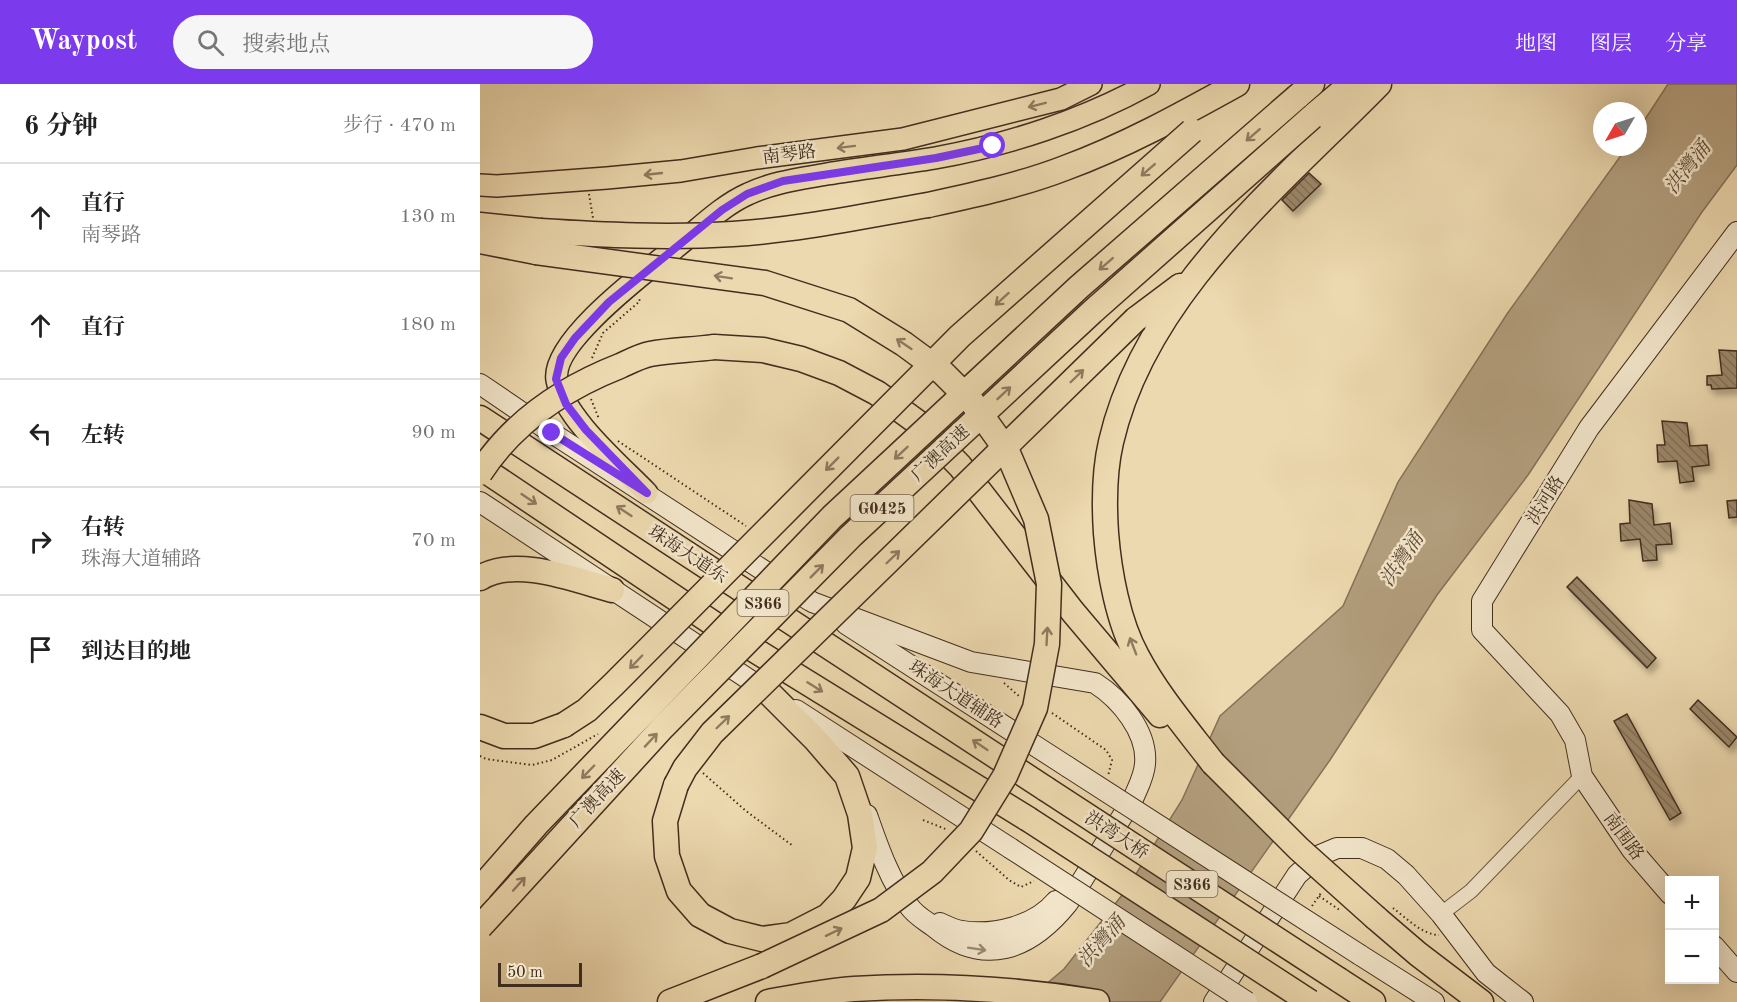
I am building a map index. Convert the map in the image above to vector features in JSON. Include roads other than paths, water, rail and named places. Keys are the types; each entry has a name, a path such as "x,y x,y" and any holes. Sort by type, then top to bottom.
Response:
{"highway":[{"path":"480,241 538,242 734,234 830,222 928,205 987,192 1065,169 1149,132 1237,84"},
{"path":"480,727 504,736 534,736 564,724 587,710 960,336 1192,131 1250,84"},
{"name":"广澳高速","path":"480,927 663,727 851,536 1092,312 1351,84"},
{"path":"1157,701 1135,654 1119,608 1108,557 1104,500 1110,444 1125,396 1162,324 1195,274 1288,174 1379,84"},
{"name":"广澳高速","path":"480,889 536,825 832,518 1079,287 1304,91"},
{"path":"480,225 538,242 765,283 849,310 904,344 942,372 972,402 1007,451 1036,519 1049,584 1047,644 1035,708 1005,776 971,831 932,872 880,910 762,966 670,1002"},
{"path":"768,692 815,738 847,776 860,814 865,848 858,878 844,899 828,916 791,935 762,939 730,932 700,915 679,891 668,856 665,821 676,785 685,768 712,733 1136,319 1195,274"},
{"path":"480,473 519,426 552,399 598,374 649,354 714,347 763,350 829,370 877,393 917,422 960,466 1073,612 1213,763 1299,849 1376,918 1418,954 1481,1002"},
{"name":"珠海大道东","path":"480,418 1046,789"},
{"name":"洪湾大桥","path":"480,466 732,636 1028,819 1310,1002"},
{"path":"480,578 510,568 544,572 612,590"},
{"name":"洪湾大桥","path":"1046,789 1373,1002"},
{"path":"768,1002 853,989 948,987 1057,995 1097,1002"}],"main road":[{"name":"南琴路","path":"480,184 497,186 681,171 757,158 903,139 1061,99 1091,84"},
{"name":"南琴路","path":"647,493 586,430 566,404 556,379 561,358 575,338 609,302 722,210 747,194 783,181 936,158 993,146 1062,123 1127,96 1149,84"},
{"name":"洪河路","path":"1582,776 1575,740 1560,714 1482,630 1482,602 1589,428 1737,232"},
{"name":"珠海大道辅路","path":"480,384 812,602 1434,1002"},
{"path":"480,502 768,692 1247,1002"},
{"path":"812,602 971,662 1023,672 1073,678 1089,686 1111,705 1130,734 1136,757 1133,777 1124,797 1054,904 1036,917 1015,927 991,931 960,931 910,908 892,879 860,796 847,776"},
{"name":"南围路","path":"1582,776 1632,850 1665,888"},
{"path":"1214,1002 1297,875 1318,856 1337,848 1362,848 1387,859 1406,875 1441,914 1486,973 1523,1002"},
{"path":"1719,952 1737,972"}],"street":[{"path":"1441,914 1471,891 1582,776"}],"water":[{"name":"洪灣涌","path":"1668,84 1737,84 1737,165 1702,212 1528,475 1437,595 1330,760 1160,1002 1025,1002 1064,969 1126,890 1182,800 1220,716 1343,606 1398,482 1507,314 1621,156 1647,156 1647,116"}]}
